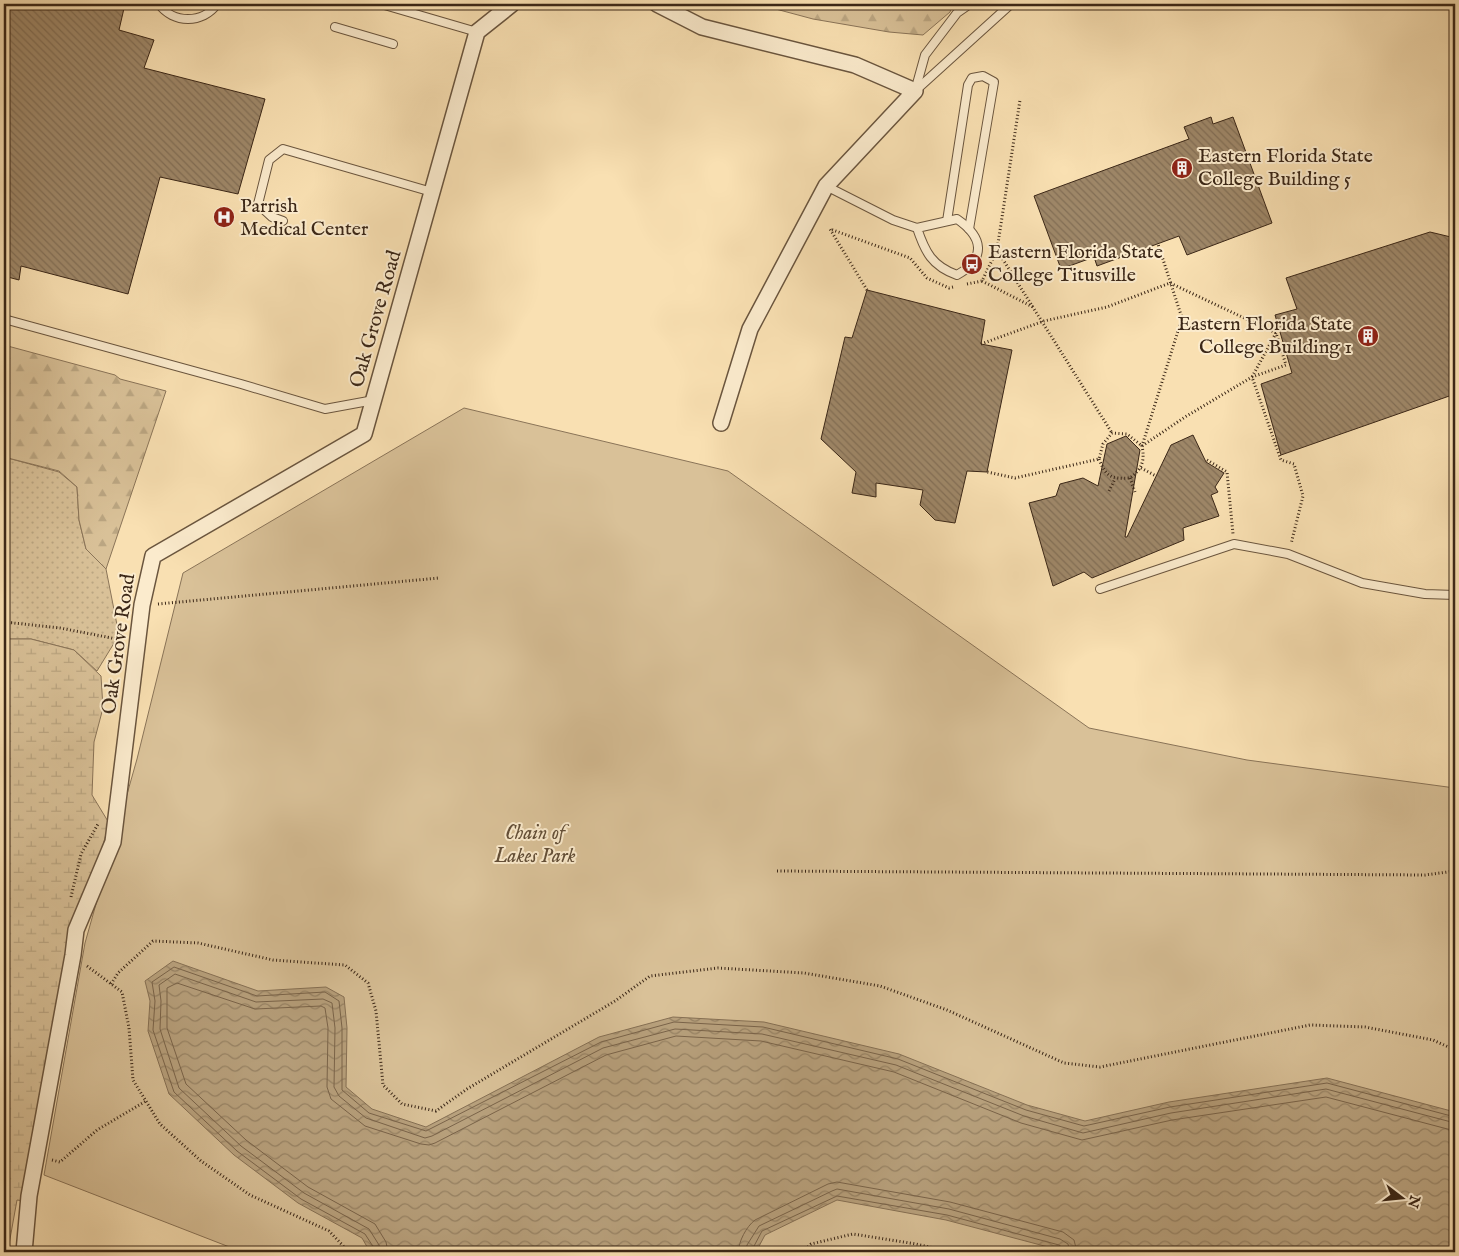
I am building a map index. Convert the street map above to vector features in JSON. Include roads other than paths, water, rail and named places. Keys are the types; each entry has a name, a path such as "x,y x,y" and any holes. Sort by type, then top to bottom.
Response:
{"street":[{"path":"477,32 512,4"},
{"path":"657,4 702,27 855,65 915,90 826,186 750,328 721,423"},
{"name":"Oak Grove Road","path":"24,1252 29,1196 76,930 113,842 142,605 154,556 364,434 477,32"}],"lane":[{"path":"160,4 171,15 182,19 193,19 204,15 217,4"},
{"path":"381,4 477,32"},
{"path":"915,90 925,55 957,13 970,4"},
{"path":"915,90 1011,4"},
{"path":"335,27 393,44"},
{"path":"948,221 968,85 972,78 983,76 994,82 969,229"},
{"path":"283,221 272,217 258,204 269,160 283,149 432,192"},
{"path":"826,186 893,220 917,228 957,219 969,229 978,243 978,255 968,268 957,275 946,271 933,262 923,246 917,228"},
{"path":"4,319 325,409 374,400"},
{"path":"1100,589 1234,544 1288,554 1362,583 1425,594 1455,595"}],"water":[{"path":"173,961 258,991 326,987 344,997 347,1028 346,1087 372,1109 426,1127 599,1037 673,1017 764,1022 899,1054 1027,1105 1085,1121 1169,1102 1327,1078 1455,1112 1455,1252 1067,1252 946,1220 837,1200 765,1235 756,1252 370,1252 362,1238 298,1203 234,1155 169,1094 148,1031 150,1001 145,981"}],"place":[{"name":"Eastern Florida State College Building 5","path":"1182,168"},
{"name":"Parrish Medical Center","path":"224,217"},
{"name":"Eastern Florida State College Titusville","path":"972,264"},
{"name":"Eastern Florida State College Building 1","path":"1368,336"}],"park label":[{"name":"Chain of Lakes Park","path":"535,844"}]}
